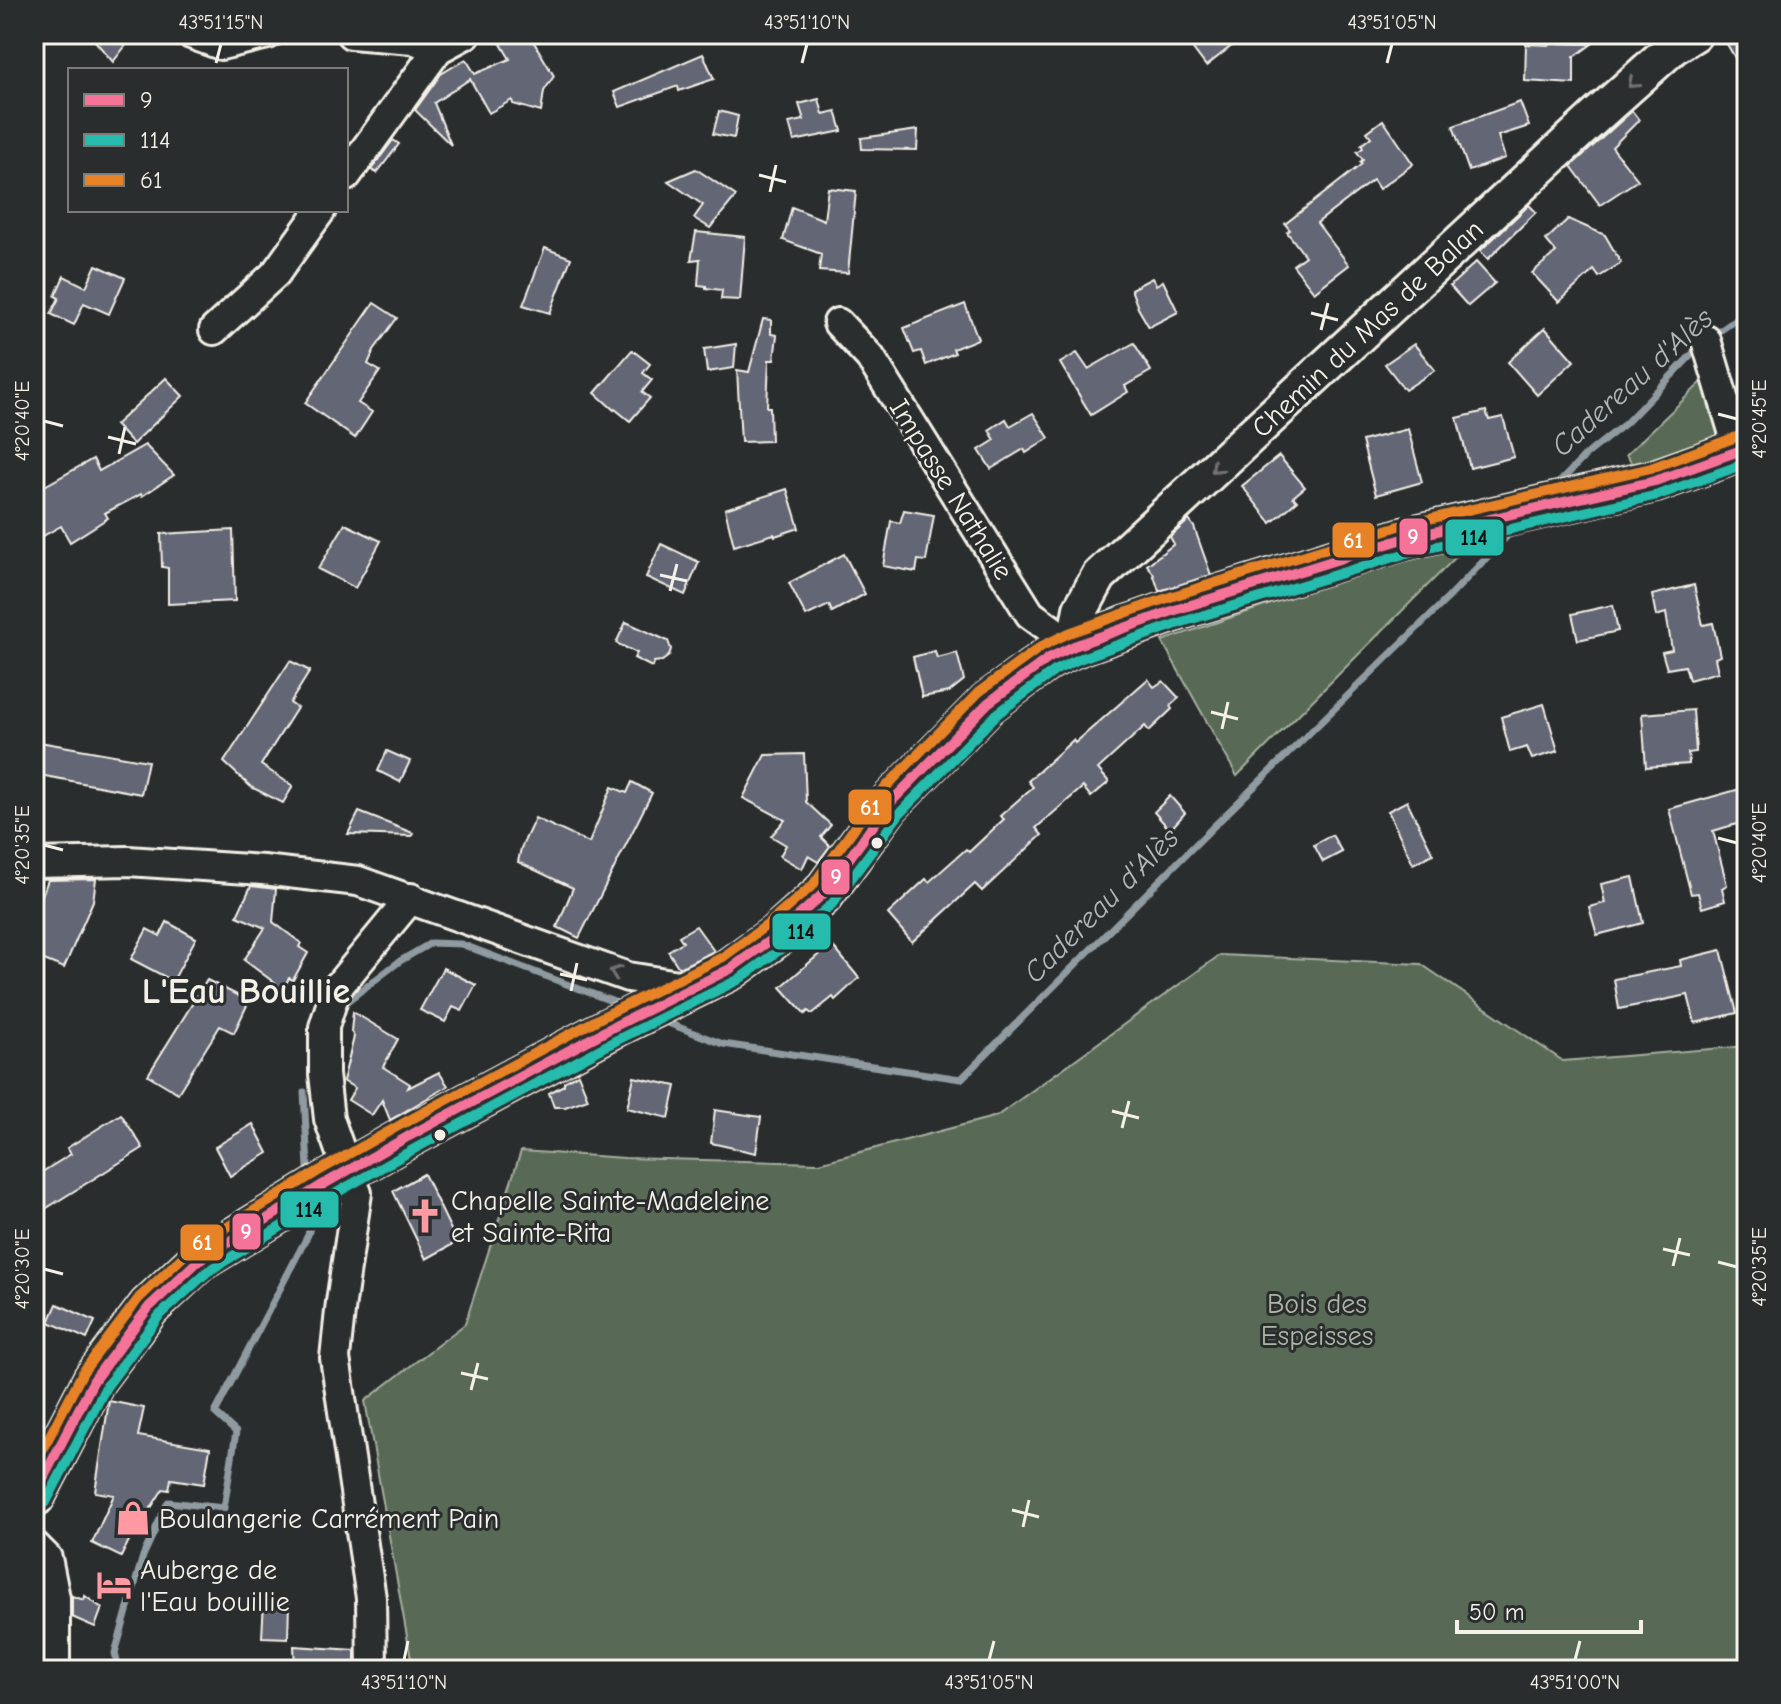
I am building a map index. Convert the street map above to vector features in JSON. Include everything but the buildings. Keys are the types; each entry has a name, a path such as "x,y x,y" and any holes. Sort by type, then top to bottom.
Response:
{"main road":[{"path":"34,1496 94,1380 265,1219 335,1177 611,1028 730,969 823,894 889,804 988,703 1049,658 1178,609 1403,539 1655,481 1743,450"}],"street":[{"path":"191,34 221,45 268,34"},
{"path":"351,34 413,39 438,49"},
{"path":"348,173 438,49 466,34"},
{"name":"Chemin du Mas de Balan","path":"1074,646 1081,609 1099,576 1594,118 1673,47 1694,34"},
{"path":"214,330 275,274 320,212"},
{"name":"Impasse Nathalie","path":"838,323 870,357 1030,614 1074,646"},
{"path":"1706,340 1743,450"},
{"path":"34,863 128,861 263,870 358,881 677,995"},
{"path":"372,1670 371,1598 335,1358 357,1193 335,1177 324,1074 324,1027 336,989 411,898"},
{"path":"34,1545 47,1558 55,1598 55,1670"}],"green space":[{"path":"1710,374 1719,439 1705,451 1633,465 1626,455"},
{"path":"1446,544 1463,550 1237,776 1162,641"},
{"name":"Bois des Espeisses","path":"1220,955 1421,964 1563,1061 1747,1046 1747,1670 413,1670 365,1401 465,1324 521,1151 625,1158 819,1163 997,1116"}],"waterway":[{"name":"Cadereau d'Alès","path":"1711,337 1747,312"},
{"name":"Cadereau d'Alès","path":"1553,489 1587,454 1626,423 1701,345"},
{"name":"Cadereau d'Alès","path":"660,1020 723,1044 961,1079 1513,530"},
{"name":"Cadereau d'Alès","path":"346,1002 400,961 431,943 461,944 622,1005"},
{"name":"Cadereau d'Alès","path":"304,1092 308,1168"},
{"name":"Cadereau d'Alès","path":"119,1670 115,1653 143,1556 168,1502 224,1508 236,1432 215,1413 308,1235 313,1215"}],"transit line":[{"name":"61","path":"34,1466 83,1372 139,1298 190,1250 402,1124 604,1016 723,957 767,925 813,885 879,794 979,692 1042,646 1069,633 1173,596 1399,526 1651,468 1742,435"},
{"name":"9","path":"34,1496 94,1380 149,1307 198,1261 409,1136 611,1028 730,969 776,936 823,894 889,804 988,703 1049,658 1178,609 1403,539 1655,481 1747,448"},
{"name":"114","path":"46,1502 106,1387 159,1316 207,1272 416,1148 617,1040 738,980 785,946 832,904 900,813 997,714 1056,670 1182,622 1407,553 1658,495 1747,463"}],"place":[{"name":"Chapelle Sainte-Madeleine et Sainte-Rita","path":"425,1216"},
{"name":"Boulangerie Carrément Pain","path":"133,1518"},
{"name":"Auberge de l'Eau bouillie","path":"114,1585"}],"district":[{"name":"L'Eau Bouillie","path":"246,990"}]}
